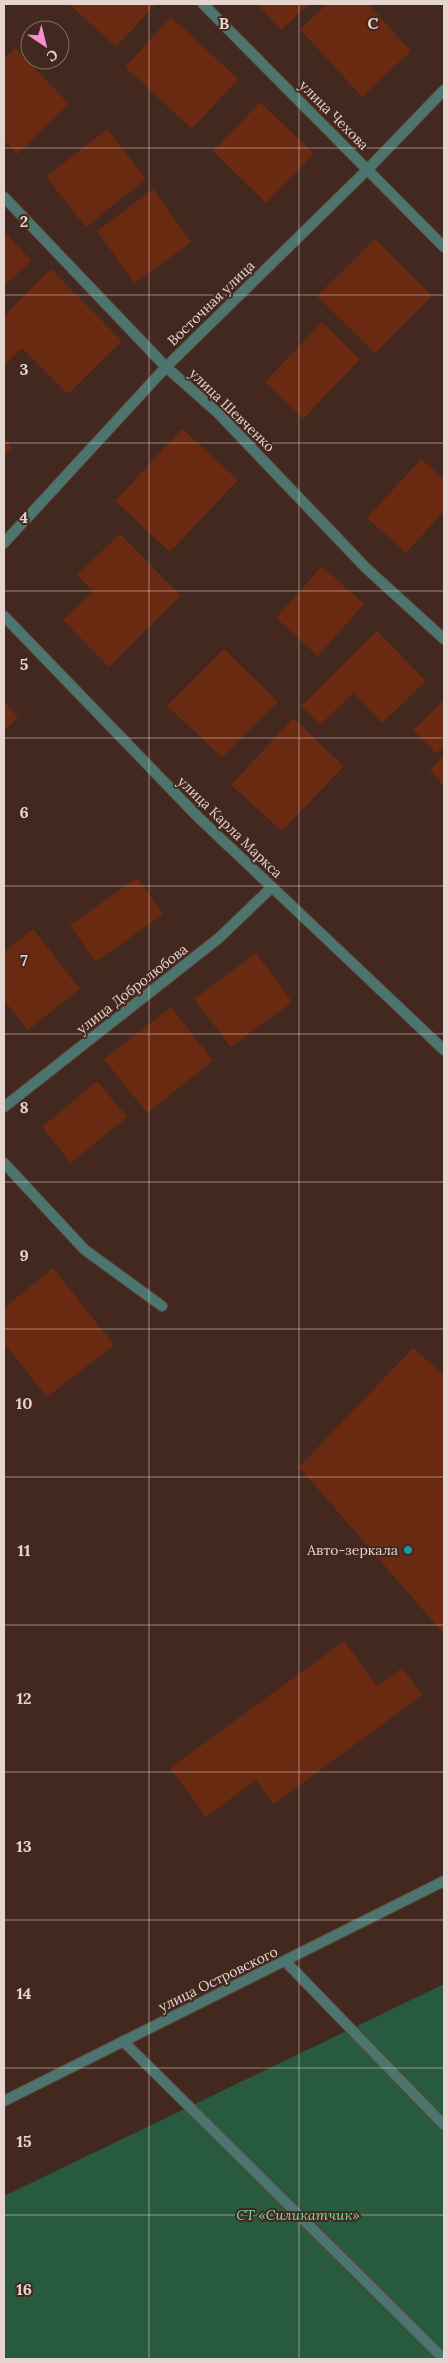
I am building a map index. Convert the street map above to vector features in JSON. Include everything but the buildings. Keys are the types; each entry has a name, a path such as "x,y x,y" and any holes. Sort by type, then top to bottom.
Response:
{"street":[{"name":"улица Чехова","path":"203,4 444,247"},
{"name":"Восточная улица","path":"4,543 166,367 368,169 444,90"},
{"name":"улица Шевченко","path":"4,197 166,367 218,413 366,568 444,639"},
{"name":"улица Карла Маркса","path":"4,616 198,817 444,1050"},
{"name":"улица Добролюбова","path":"4,1107 219,938 272,887"},
{"path":"4,1163 85,1250 162,1306"},
{"name":"улица Островского","path":"4,2100 284,1962 444,1880"},
{"path":"284,1962 444,2125"},
{"path":"124,2041 444,2359"}],"green space":[{"name":"СТ «Силикатчик»","path":"444,1984 444,2359 4,2359 4,2196"}],"place":[{"name":"Авто-зеркала","path":"408,1550"}]}
